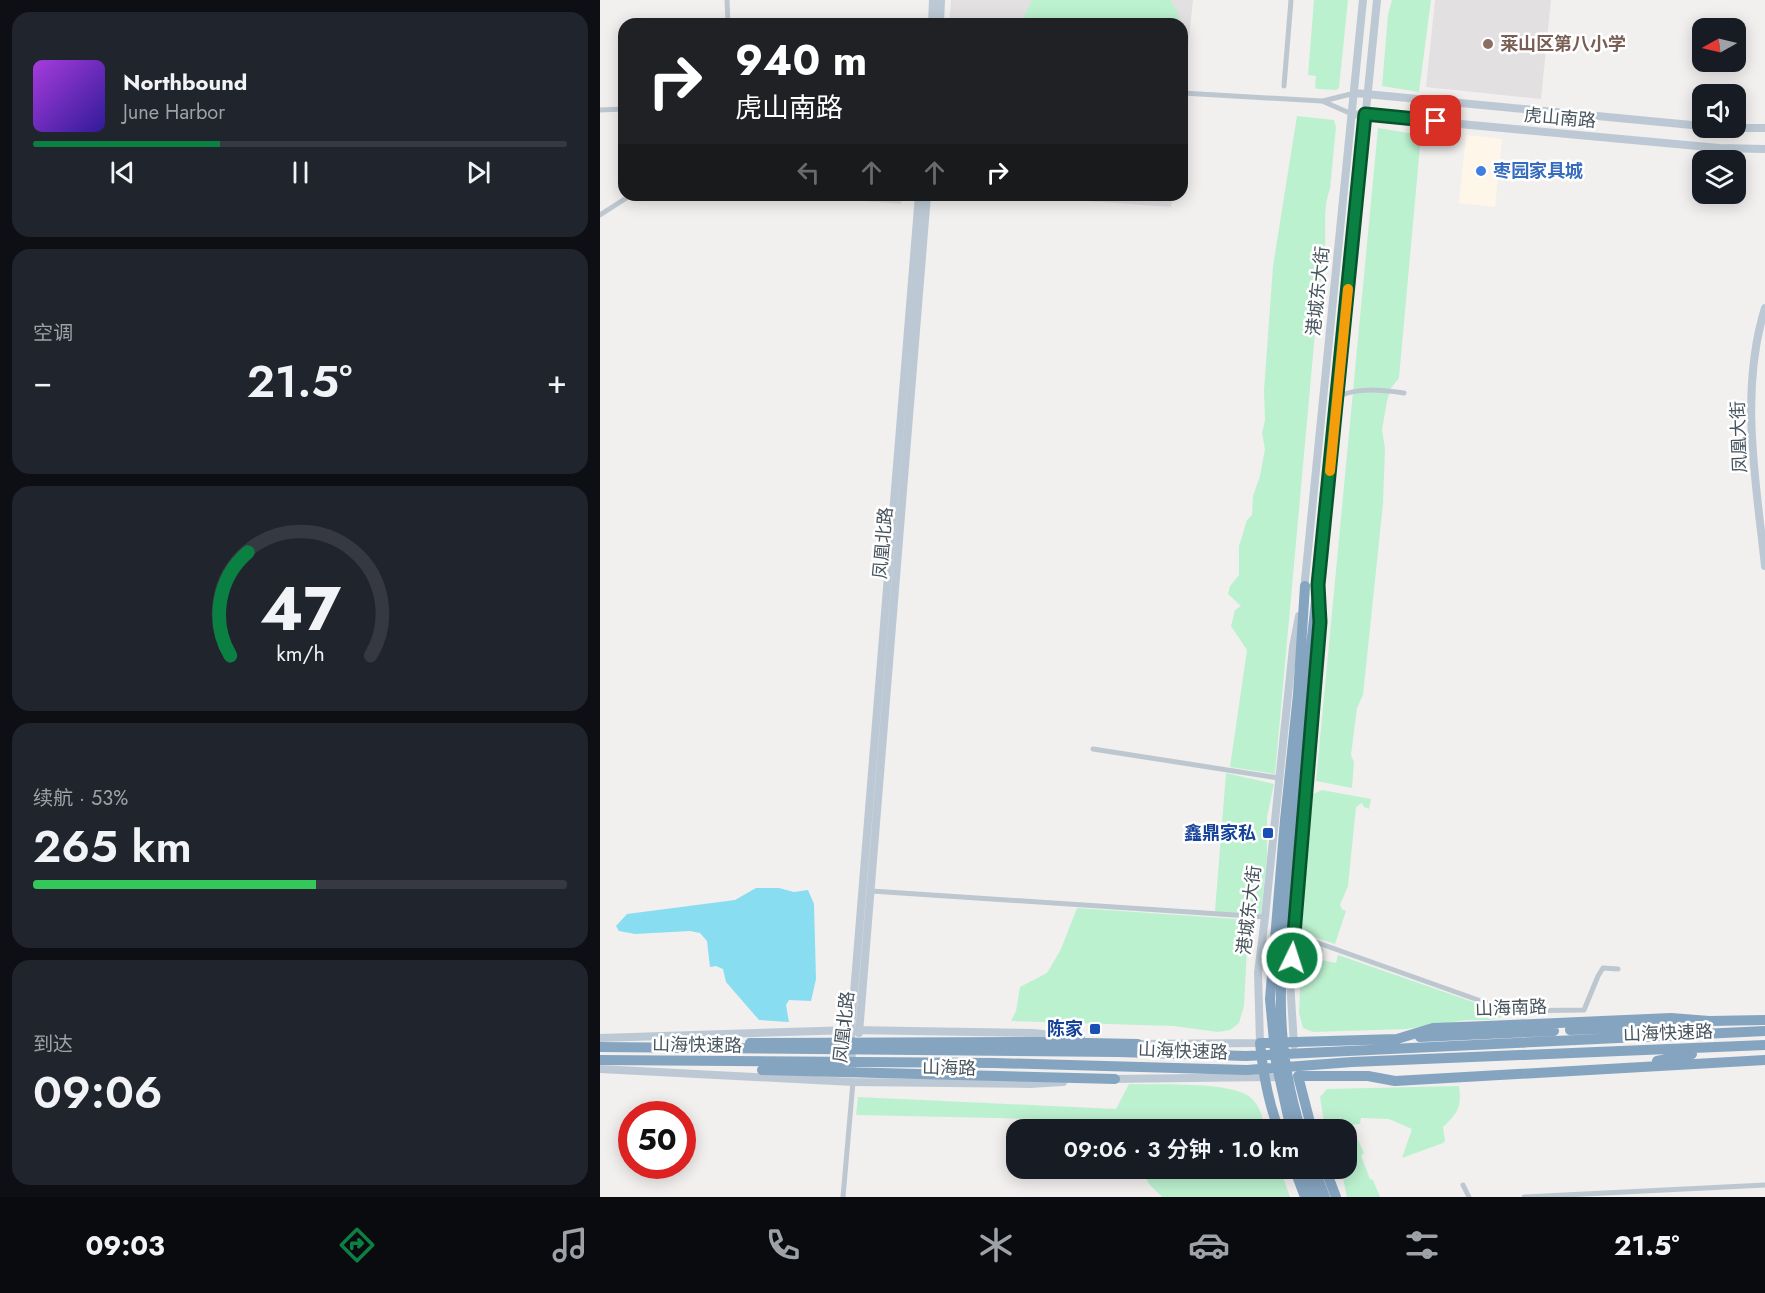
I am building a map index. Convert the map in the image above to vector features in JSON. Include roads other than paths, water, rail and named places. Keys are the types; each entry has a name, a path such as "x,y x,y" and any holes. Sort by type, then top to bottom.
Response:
{"highway":[{"name":"港城东大街","path":"1289,1119 1276,1062 1270,999 1318,585"},
{"name":"港城东大街","path":"1298,1119 1284,1064 1279,999 1305,586"},
{"name":"山海南路","path":"1260,1043 1294,1044 1397,1039 1433,1028 1671,1018 1709,1021 1765,1020"},
{"path":"1397,1039 1437,1035 1670,1026 1765,1031"},
{"name":"山海快速路","path":"600,1047 1118,1052 1246,1056 1765,1031"},
{"path":"687,1048 767,1041 1038,1041 1138,1044"},
{"name":"港城东大街","path":"1260,1043 1264,1078 1274,1119"},
{"name":"山海快速路","path":"600,1060 994,1063 1247,1070 1364,1061 1765,1045"},
{"path":"1298,1076 1368,1076 1645,1063 1731,1047"},
{"path":"600,1060 717,1069 1114,1079"},
{"path":"1368,1076 1395,1081 1765,1060"},
{"name":"港城东大街","path":"1298,1076 1309,1119"},
{"path":"1303,1179 1316,1196"},
{"path":"1309,1179 1316,1196"},
{"path":"1315,1179 1316,1196"},
{"path":"1329,1179 1336,1197"}],"main road":[{"path":"932,18 933,0"},
{"path":"940,18 941,0"},
{"name":"港城东大街","path":"1260,1043 1258,973 1293,647 1305,586 1363,0"},
{"name":"港城东大街","path":"1298,1076 1290,981 1320,622 1318,585 1377,0"},
{"name":"虎山南路","path":"1355,93 1692,125"},
{"name":"虎山南路","path":"1352,114 1719,148 1765,149"},
{"path":"1746,128 1765,128"},
{"name":"凤凰北路","path":"853,1082 919,201"},
{"name":"凤凰北路","path":"856,1030 871,891 927,201"},
{"name":"凤凰大街","path":"1765,308 1754,363 1751,420 1765,566"},
{"name":"山海路","path":"600,1038 856,1030 1033,1033 1138,1044 1260,1043"},
{"name":"山海路","path":"600,1069 853,1082 1030,1084 1114,1079 1298,1076"}],"street":[{"path":"727,0 728,18"},
{"path":"1284,86 1291,0"},
{"path":"1188,93 1322,101 1355,93"},
{"path":"1322,101 1352,114"},
{"path":"600,110 618,109"},
{"path":"600,215 622,201"},
{"path":"1337,397 1348,391 1404,393"},
{"path":"1093,749 1279,778"},
{"path":"871,891 1265,918"},
{"path":"1293,934 1516,1012 1584,1010 1603,968 1618,969"},
{"path":"842,1197 853,1082"},
{"path":"1463,1185 1469,1197"},
{"path":"1524,1197 1765,1185"}],"water":[{"path":"756,888 779,888 794,892 808,890 814,904 816,979 811,1001 789,1000 786,1005 789,1022 759,1020 726,982 723,969 716,966 710,967 707,941 700,933 690,931 635,934 619,931 616,926 627,914 735,900"}],"place":[{"name":"莱山区第八小学","path":"1488,44"},
{"name":"枣园家具城","path":"1481,171"},
{"name":"鑫鼎家私","path":"1268,833"},
{"name":"陈家","path":"1095,1029"}]}
